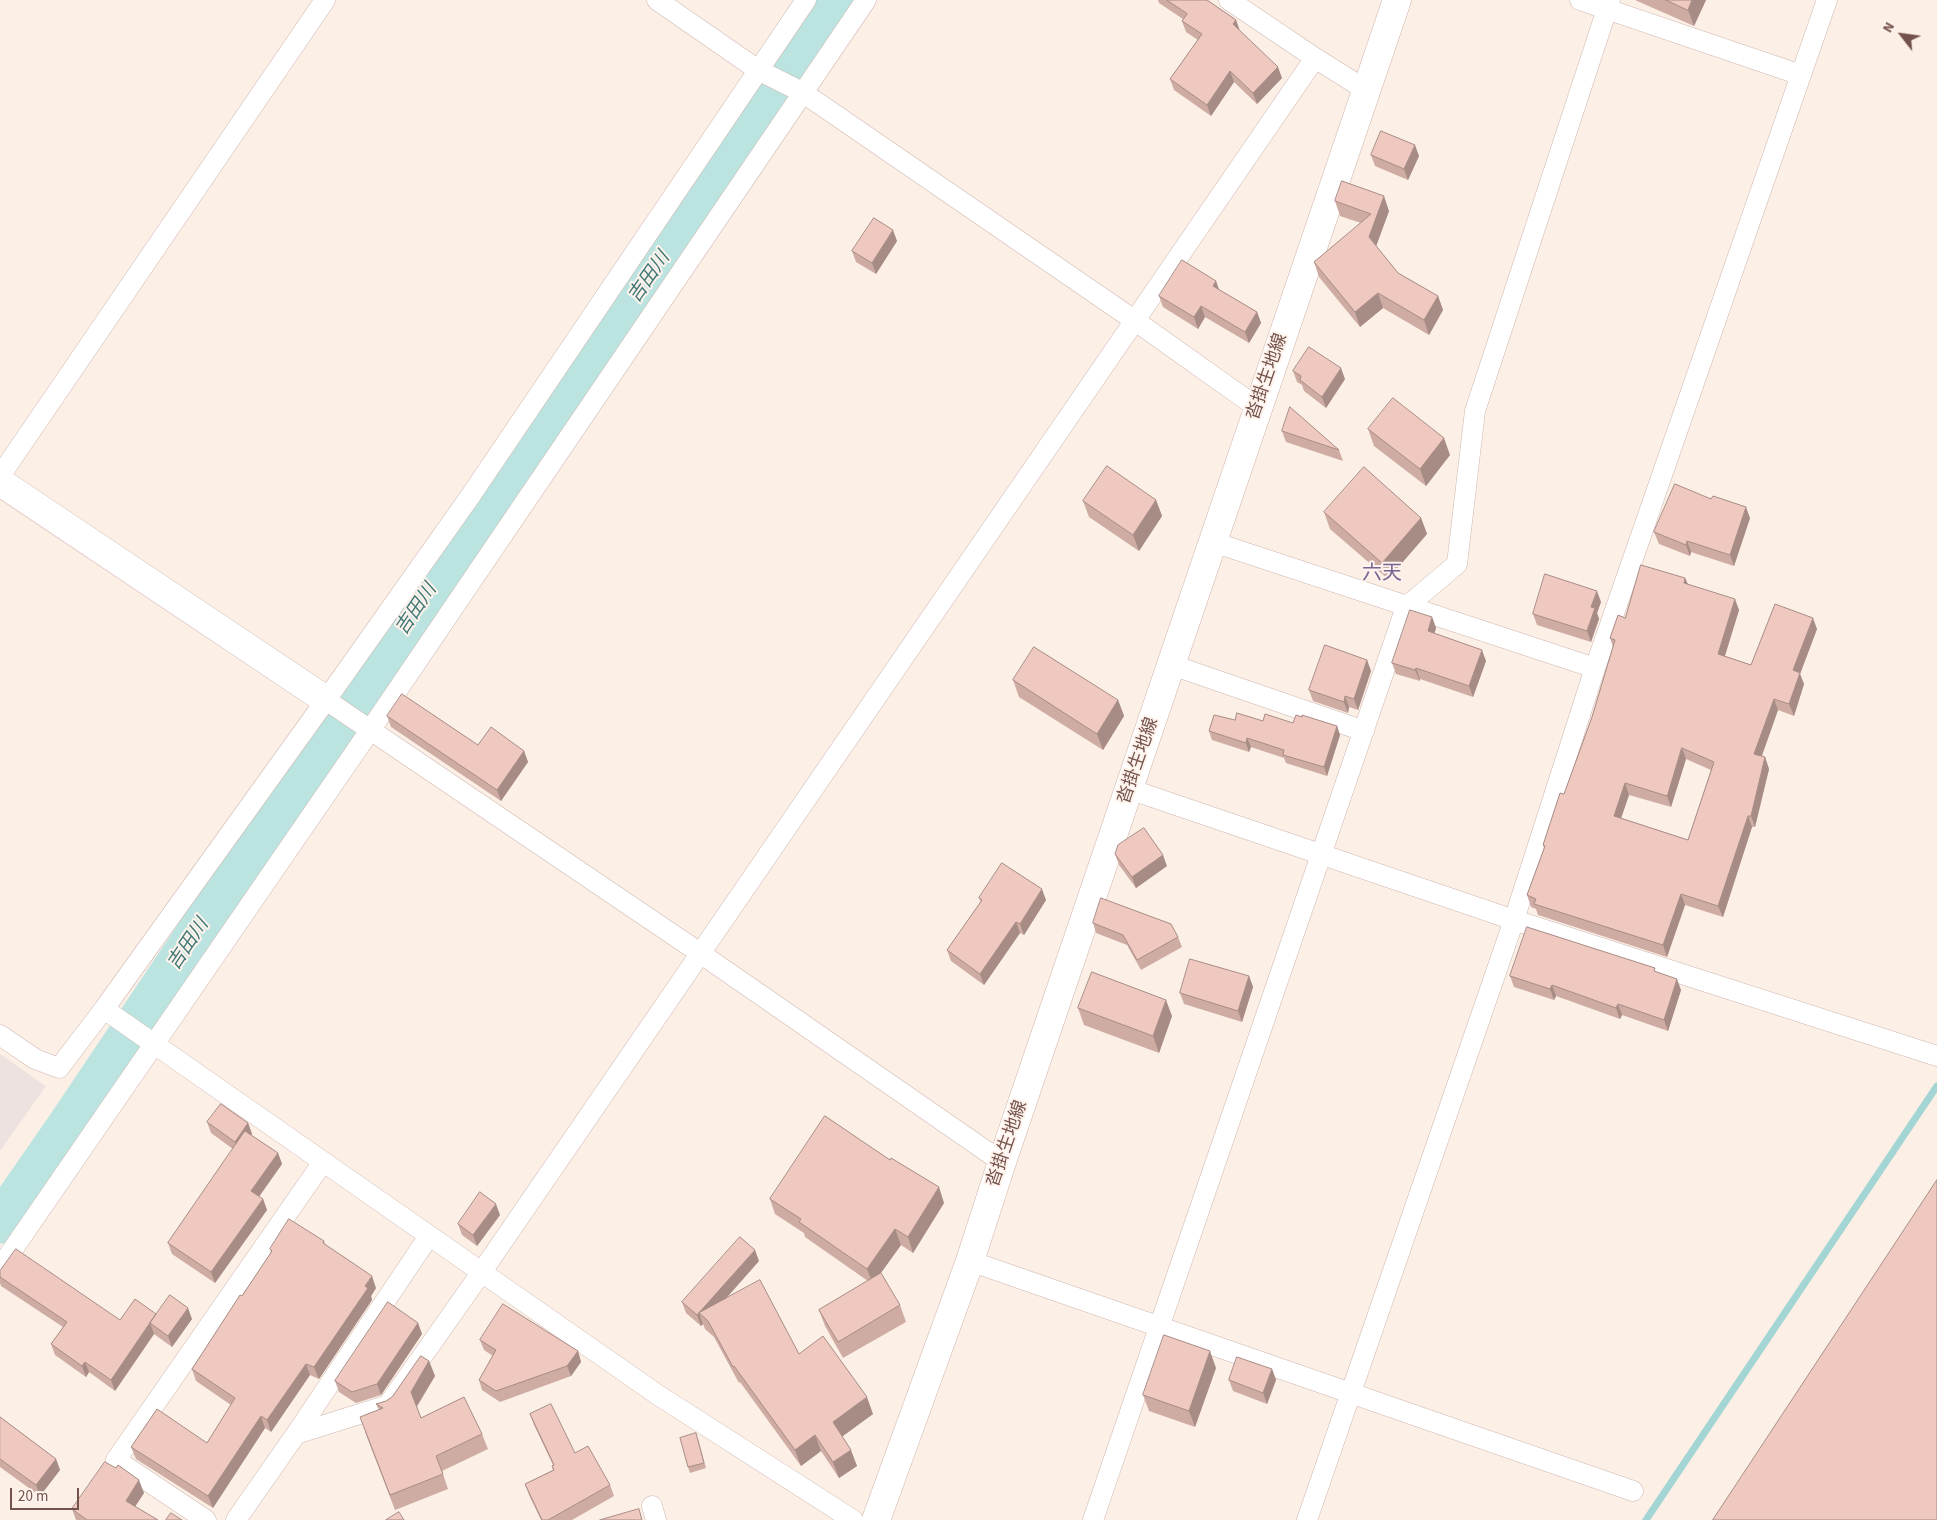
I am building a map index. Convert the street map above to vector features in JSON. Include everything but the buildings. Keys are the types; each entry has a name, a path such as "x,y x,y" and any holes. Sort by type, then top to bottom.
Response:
{"main road":[{"name":"沓掛生地線","path":"876,1520 970,1261 1397,0"},
{"path":"0,482 326,700"}],"street":[{"path":"0,476 325,0"},
{"path":"656,0 759,70 801,92 1134,320 1258,408"},
{"path":"0,1035 34,1059 59,1068 104,1010 469,498 806,0"},
{"path":"0,1268 156,1044 801,92 866,0"},
{"path":"1229,0 1366,90"},
{"path":"1580,0 1609,5 1801,75"},
{"path":"1308,1520 1514,920 1595,668 1827,0"},
{"path":"1093,1520 1406,607 1457,564 1475,411 1609,5"},
{"path":"296,1434 388,1405 481,1273 1315,58"},
{"path":"1213,542 1595,668"},
{"path":"1172,665 1364,730"},
{"path":"326,700 700,953 1002,1162"},
{"path":"1129,789 1514,920 1937,1056"},
{"path":"104,1010 156,1044 658,1395 853,1520"},
{"path":"206,1520 116,1460 323,1162"},
{"path":"236,1520 429,1236"},
{"path":"970,1261 1632,1491"}],"shaded area":[{"path":"0,1054 46,1086 0,1151"}],"waterway":[{"name":"吉田川","path":"0,1223 444,571 648,281 838,0"},
{"path":"1646,1520 1937,1086"}],"district":[{"name":"六天","path":"1382,575"}]}
